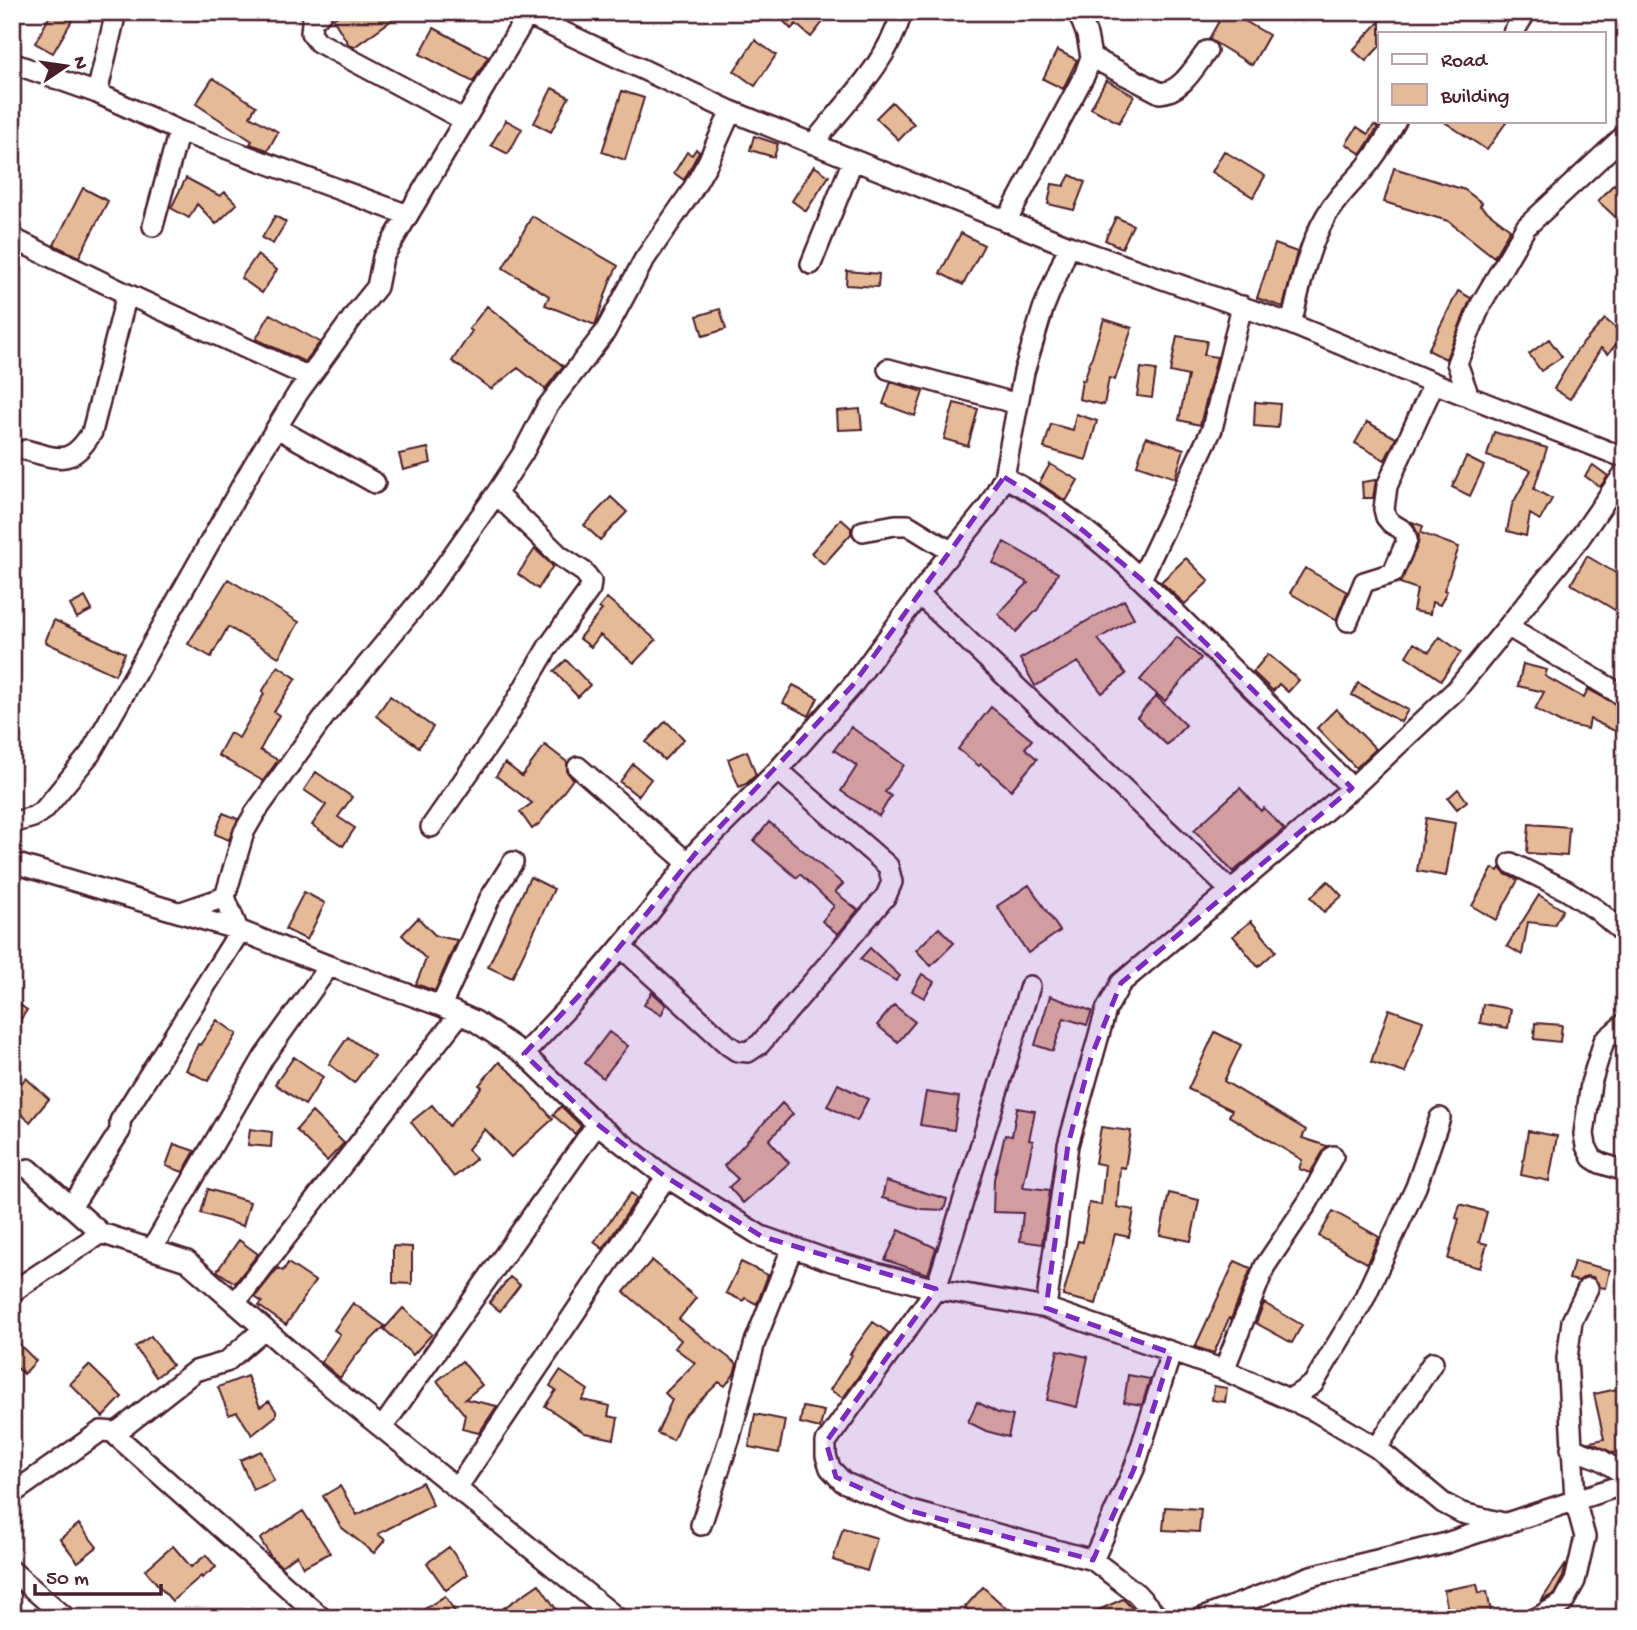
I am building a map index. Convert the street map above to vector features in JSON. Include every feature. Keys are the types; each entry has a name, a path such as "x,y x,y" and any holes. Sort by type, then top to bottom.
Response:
{"street":[{"path":"97,93 116,12"},
{"path":"322,12 312,22 311,33 318,42 464,120"},
{"path":"813,144 881,58 896,32 902,12"},
{"path":"1006,222 1085,74 1091,57 1087,35 1078,12"},
{"path":"1514,32 1526,12"},
{"path":"12,824 44,810 90,754 277,428 309,377 377,287 383,257 525,13 731,111 1069,246 1291,324 1625,458"},
{"path":"1091,57 1160,93 1177,87 1207,51"},
{"path":"12,62 97,93 179,131 408,215"},
{"path":"239,931 225,897 244,832 324,717 426,593 496,494 523,453 547,407 605,332 644,260 691,192 731,111"},
{"path":"1291,324 1305,269 1325,218 1340,195 1377,152 1395,122"},
{"path":"153,226 179,131"},
{"path":"1348,621 1364,582 1393,573 1407,540 1404,531 1386,517 1384,509 1387,486 1428,381 1457,363 1481,304 1526,227 1625,135"},
{"path":"811,264 853,160"},
{"path":"12,238 309,377"},
{"path":"524,1054 587,987 699,849 778,770 852,686 988,507 1004,477 1024,372 1043,309 1069,246"},
{"path":"26,450 53,458 70,456 80,451 92,432 127,294"},
{"path":"1141,579 1212,429 1242,306"},
{"path":"1457,363 1469,397"},
{"path":"888,369 1018,404"},
{"path":"277,428 375,483"},
{"path":"1046,1308 1068,1145 1106,1010 1121,984 1352,788 1456,690 1579,539 1625,472"},
{"path":"1004,477 1034,492 1141,579 1352,788"},
{"path":"431,827 502,725 548,647 590,589 591,581 584,572 561,556 496,494"},
{"path":"863,531 908,525 952,552"},
{"path":"920,595 1230,890"},
{"path":"1508,627 1625,697"},
{"path":"578,767 688,863"},
{"path":"621,947 728,1045 737,1051 748,1052 760,1044 886,896 892,882 888,866 778,770"},
{"path":"13,861 239,931 441,1006 481,1024 524,1054 597,1124 666,1177 761,1236 831,1261 936,1289 1046,1308 1224,1370 1315,1411 1377,1448 1443,1503 1462,1513 1507,1524"},
{"path":"441,1006 490,898 513,862"},
{"path":"1511,863 1566,890 1625,933"},
{"path":"181,912 225,897"},
{"path":"72,1206 120,1131 120,1121 239,931"},
{"path":"152,1249 264,1057 329,966"},
{"path":"1030,986 936,1289 826,1442 827,1456 830,1468 843,1482 911,1511 1093,1560 1136,1593 1159,1618"},
{"path":"234,1303 459,1015"},
{"path":"1625,1023 1604,1041 1591,1083 1584,1134 1592,1158 1625,1171"},
{"path":"1290,1399 1313,1384 1363,1301 1416,1187 1440,1118"},
{"path":"382,1428 597,1124"},
{"path":"1224,1370 1265,1266 1308,1202 1333,1156"},
{"path":"29,1168 101,1233 187,1261 382,1428 617,1618"},
{"path":"457,1488 666,1177"},
{"path":"12,1292 101,1233"},
{"path":"701,1525 730,1437 755,1342 792,1248"},
{"path":"1537,1618 1564,1610 1575,1581 1585,1537 1575,1500 1567,1358 1572,1321 1588,1288"},
{"path":"12,1494 101,1431 121,1429 195,1371 226,1362 264,1329"},
{"path":"1093,1560 1134,1469 1171,1353"},
{"path":"1377,1448 1433,1362"},
{"path":"1313,1384 1315,1411"},
{"path":"112,1432 322,1618"},
{"path":"1572,1448 1600,1459 1625,1475"},
{"path":"1209,1617 1311,1576 1443,1544 1618,1487"},
{"path":"1583,1528 1618,1487"},
{"path":"12,1571 66,1618"}],"highlighted area":[{"path":"1004,477 1062,513 1141,579 1352,788 1121,983 1091,1057 1068,1145 1046,1308 1171,1353 1134,1469 1093,1560 911,1511 836,1477 826,1442 936,1289 761,1236 666,1177 597,1124 524,1054 587,987 699,849 852,686"}],"building":[{"path":"52,12 77,12 53,53 35,43"},
{"path":"344,12 403,12 354,47 349,45 333,19"},
{"path":"775,12 831,12 811,37 796,24 791,29"},
{"path":"1224,12 1229,12 1269,35 1252,65 1209,39"},
{"path":"1380,21 1378,48 1366,61 1353,50"},
{"path":"434,28 488,57 473,82 420,54"},
{"path":"755,40 776,55 755,86 734,71"},
{"path":"1057,50 1077,60 1063,89 1043,79"},
{"path":"213,78 256,106 250,116 278,132 268,150 250,144 252,141 196,104"},
{"path":"1106,80 1134,96 1119,123 1091,108"},
{"path":"552,88 569,97 551,132 534,123"},
{"path":"622,91 644,98 625,160 602,152"},
{"path":"892,102 914,124 899,140 876,118"},
{"path":"506,120 522,129 508,154 491,145"},
{"path":"1445,122 1506,122 1487,150"},
{"path":"1374,125 1378,127 1361,154 1346,144 1357,127 1368,134"},
{"path":"754,136 778,144 774,157 750,150"},
{"path":"696,149 699,152 684,180 674,173 687,152 692,155"},
{"path":"1224,151 1265,176 1253,197 1212,172"},
{"path":"814,166 829,176 806,211 792,201"},
{"path":"1394,168 1465,190 1482,203 1480,206 1510,229 1494,257 1448,221 1384,202"},
{"path":"1070,175 1085,182 1074,210 1048,204 1052,184 1064,186"},
{"path":"186,178 220,196 225,192 237,204 216,224 197,204 189,218 171,208"},
{"path":"1614,184 1625,194 1625,226 1598,201"},
{"path":"83,188 108,201 79,257 54,245"},
{"path":"275,216 286,222 273,244 262,238"},
{"path":"532,216 618,266 595,325 545,305 549,296 503,268"},
{"path":"1116,217 1133,225 1122,248 1105,240"},
{"path":"961,233 984,245 963,285 940,273"},
{"path":"1275,244 1297,252 1283,307 1257,298"},
{"path":"257,255 277,270 262,293 241,278"},
{"path":"847,271 879,274 878,287 846,285"},
{"path":"1458,291 1471,298 1446,359 1428,350"},
{"path":"487,306 563,366 545,389 518,368 491,389 452,361 472,331 469,329"},
{"path":"720,309 726,329 703,336 697,316"},
{"path":"270,314 320,342 305,362 256,339"},
{"path":"1104,319 1132,328 1115,380 1109,378 1104,405 1079,399 1082,380 1084,381"},
{"path":"1605,319 1624,335 1608,354 1601,348 1570,399 1554,389 1577,350"},
{"path":"1177,336 1207,341 1204,355 1217,357 1200,425 1179,420 1188,376 1170,372"},
{"path":"1549,339 1562,357 1541,371 1529,354"},
{"path":"1141,368 1156,370 1152,398 1137,396"},
{"path":"891,382 923,392 915,416 883,404"},
{"path":"1255,402 1280,404 1278,428 1254,426"},
{"path":"954,403 978,409 968,446 944,439"},
{"path":"860,409 862,429 838,430 837,411"},
{"path":"1076,414 1097,421 1086,460 1044,448 1051,424 1073,430"},
{"path":"1367,422 1396,438 1385,460 1355,443"},
{"path":"1494,432 1547,448 1534,489 1552,499 1540,520 1530,514 1526,536 1507,531 1512,505 1531,470 1487,456"},
{"path":"1146,437 1184,449 1175,478 1137,465"},
{"path":"428,448 431,463 403,470 399,454"},
{"path":"1466,457 1484,466 1470,496 1452,487"},
{"path":"1050,464 1078,480 1066,501 1039,483"},
{"path":"1593,465 1608,476 1600,487 1585,476"},
{"path":"1376,480 1373,498 1363,498 1362,482"},
{"path":"611,497 627,512 600,540 584,525"},
{"path":"841,519 851,528 851,534 824,564 811,553"},
{"path":"1412,522 1423,526 1421,533 1459,547 1444,590 1447,591 1440,605 1432,602 1430,614 1413,611 1417,589 1400,583 1418,544 1419,536"},
{"path":"1004,542 1058,573 1038,609 1016,632 998,614 1028,583 993,563"},
{"path":"535,549 553,566 538,589 518,574"},
{"path":"1587,556 1624,578 1617,590 1625,594 1625,616 1571,584"},
{"path":"1186,558 1209,581 1185,604 1161,582"},
{"path":"1305,568 1347,592 1336,620 1290,593"},
{"path":"228,579 299,622 279,657 228,627 211,657 188,644"},
{"path":"85,597 92,610 77,618 70,605"},
{"path":"607,598 656,640 634,663 600,635 591,647 579,638 602,610 599,608"},
{"path":"1124,600 1134,618 1098,639 1126,674 1102,693 1078,662 1035,686 1020,659"},
{"path":"54,620 125,653 115,675 45,642"},
{"path":"1177,637 1201,658 1165,701 1140,680"},
{"path":"1440,637 1461,652 1441,680 1406,656 1414,643 1429,652"},
{"path":"1268,654 1299,680 1288,692 1279,684 1273,691 1253,672"},
{"path":"566,660 590,685 578,697 554,671"},
{"path":"1523,664 1547,670 1545,676 1584,698 1588,689 1625,709 1625,736 1590,719 1588,729 1561,723 1535,709 1544,692 1518,686"},
{"path":"278,666 296,678 274,712 279,715 260,750 278,760 263,781 218,755 230,733 239,738"},
{"path":"1358,683 1408,710 1401,722 1352,695"},
{"path":"793,685 818,698 809,716 783,703"},
{"path":"390,696 433,727 419,747 376,716"},
{"path":"1156,696 1186,725 1167,745 1137,717"},
{"path":"991,707 1032,740 1025,748 1037,759 1011,790 981,764 979,766 958,749"},
{"path":"1336,709 1376,749 1356,768 1317,728"},
{"path":"666,721 684,739 664,760 646,742"},
{"path":"851,727 904,765 885,792 891,796 879,816 841,791 857,766 834,750"},
{"path":"545,745 567,762 567,772 573,779 540,823 532,829 520,812 532,803 496,776 505,763 522,776"},
{"path":"747,751 756,775 739,787 728,759"},
{"path":"633,764 651,779 638,796 620,782"},
{"path":"316,772 352,797 338,817 355,828 343,846 312,825 326,805 304,790"},
{"path":"1240,788 1261,811 1264,808 1284,829 1233,872 1194,830"},
{"path":"1458,789 1467,801 1457,809 1448,798"},
{"path":"223,813 238,819 229,840 215,834"},
{"path":"1426,818 1455,823 1446,876 1417,871"},
{"path":"769,822 843,884 835,892 858,910 838,934 822,921 834,906 800,874 797,878 754,841"},
{"path":"1529,824 1569,827 1567,856 1527,853"},
{"path":"1493,868 1498,871 1500,868 1505,874 1518,880 1496,920 1472,906"},
{"path":"530,877 554,889 512,978 488,967"},
{"path":"1328,881 1342,896 1324,912 1311,897"},
{"path":"1029,885 1060,931 1028,953 997,906"},
{"path":"304,892 325,903 307,940 285,929"},
{"path":"1539,895 1563,910 1554,925 1528,922 1522,955 1507,946"},
{"path":"418,918 436,936 457,940 435,991 416,984 426,959 402,935"},
{"path":"1251,921 1276,951 1258,967 1233,936"},
{"path":"939,928 954,943 931,966 916,950"},
{"path":"870,948 900,976 896,981 860,959"},
{"path":"922,974 934,982 924,998 912,991"},
{"path":"652,992 666,1005 661,1015 644,1005"},
{"path":"1050,996 1092,1011 1087,1025 1064,1018 1053,1051 1035,1045"},
{"path":"12,999 27,1010 12,1032"},
{"path":"1483,1004 1511,1009 1508,1028 1480,1023"},
{"path":"894,1005 915,1022 898,1042 877,1025"},
{"path":"1389,1009 1423,1021 1405,1073 1371,1062"},
{"path":"217,1020 237,1034 208,1081 186,1070 198,1044 200,1045"},
{"path":"1535,1023 1562,1025 1560,1042 1534,1039"},
{"path":"609,1032 628,1046 603,1078 585,1063"},
{"path":"1215,1032 1241,1045 1224,1081 1306,1130 1302,1138 1327,1146 1310,1173 1299,1169 1302,1160 1229,1116 1232,1110 1188,1089"},
{"path":"348,1037 374,1056 354,1083 329,1064"},
{"path":"294,1057 323,1077 305,1105 275,1084"},
{"path":"499,1062 553,1119 511,1157 485,1129 468,1149 476,1159 454,1177 411,1122 432,1105 449,1126"},
{"path":"26,1078 49,1099 30,1122 12,1106 12,1093"},
{"path":"838,1084 868,1099 857,1121 827,1106"},
{"path":"926,1092 959,1097 954,1130 920,1125"},
{"path":"782,1103 793,1114 769,1140 789,1163 743,1203 729,1187 738,1179 724,1166"},
{"path":"561,1106 581,1126 575,1134 553,1115"},
{"path":"1017,1108 1035,1111 1029,1140 1033,1141 1023,1187 1050,1190 1042,1244 1020,1241 1023,1213 993,1212 994,1179 1005,1135 1012,1136"},
{"path":"312,1112 344,1143 327,1161 296,1130"},
{"path":"1101,1127 1131,1131 1125,1168 1120,1167 1117,1207 1134,1210 1129,1237 1115,1234 1096,1304 1063,1296 1078,1241 1083,1242 1089,1203 1101,1205 1105,1165 1095,1163"},
{"path":"250,1129 272,1132 271,1147 248,1145"},
{"path":"1528,1131 1557,1136 1549,1181 1521,1175"},
{"path":"174,1144 195,1151 183,1172 166,1166"},
{"path":"886,1181 947,1199 944,1210 921,1209 882,1198"},
{"path":"208,1189 250,1202 243,1226 201,1213"},
{"path":"631,1193 637,1198 603,1249 594,1242"},
{"path":"1169,1193 1199,1200 1191,1241 1160,1235"},
{"path":"1460,1204 1487,1212 1479,1242 1487,1244 1480,1268 1448,1259 1459,1219 1456,1218"},
{"path":"1333,1211 1379,1237 1367,1263 1319,1236"},
{"path":"899,1230 936,1248 928,1274 885,1260"},
{"path":"239,1240 258,1254 235,1283 217,1271"},
{"path":"393,1246 412,1247 412,1284 393,1283"},
{"path":"652,1260 696,1298 679,1319 737,1364 734,1374 725,1386 719,1382 683,1417 673,1440 657,1433 672,1400 665,1393 695,1363 675,1348 681,1340 624,1292"},
{"path":"1235,1261 1251,1268 1231,1319 1229,1318 1214,1353 1195,1347"},
{"path":"1574,1261 1610,1270 1606,1288 1600,1287 1593,1277 1586,1276 1578,1281 1569,1279"},
{"path":"741,1262 768,1275 757,1304 726,1293"},
{"path":"288,1263 315,1281 286,1325 259,1306 262,1302 255,1297 278,1268 283,1271"},
{"path":"510,1277 520,1285 500,1311 489,1303"},
{"path":"353,1303 385,1326 357,1354 340,1378 321,1362 340,1334 334,1330"},
{"path":"1264,1303 1302,1325 1292,1343 1256,1323"},
{"path":"403,1308 432,1334 413,1355 384,1329"},
{"path":"873,1322 889,1333 843,1398 830,1390 852,1355 850,1354"},
{"path":"151,1336 172,1365 156,1377 135,1347"},
{"path":"12,1337 36,1361 24,1374 12,1363"},
{"path":"1058,1350 1088,1357 1077,1407 1047,1400"},
{"path":"462,1361 482,1385 465,1399 497,1406 479,1433 462,1429 465,1415 437,1381"},
{"path":"89,1365 122,1397 103,1417 70,1384"},
{"path":"560,1371 588,1390 582,1400 610,1406 608,1416 618,1418 614,1439 585,1433 545,1406 556,1390 550,1386"},
{"path":"1128,1375 1150,1379 1142,1405 1124,1402"},
{"path":"247,1376 260,1407 269,1401 276,1411 276,1416 252,1435 237,1412 229,1415 218,1387"},
{"path":"1214,1386 1227,1388 1225,1402 1212,1400"},
{"path":"1617,1389 1625,1425 1625,1450 1613,1453 1590,1442 1604,1439 1594,1394"},
{"path":"977,1402 998,1413 1013,1416 1008,1437 986,1431 968,1422"},
{"path":"803,1407 824,1411 820,1428 800,1423"},
{"path":"755,1414 785,1420 779,1453 749,1447"},
{"path":"261,1451 274,1481 253,1490 240,1460"},
{"path":"422,1482 433,1505 378,1534 385,1540 374,1553 341,1527 323,1496 340,1486 357,1515"},
{"path":"1165,1507 1201,1509 1199,1532 1163,1530"},
{"path":"303,1511 330,1553 303,1567 297,1555 281,1566 271,1557 260,1539"},
{"path":"79,1524 97,1547 78,1562 60,1539"},
{"path":"843,1528 877,1538 867,1571 833,1560"},
{"path":"173,1546 191,1567 206,1555 216,1567 172,1601 145,1570"},
{"path":"449,1547 468,1574 446,1590 427,1563"},
{"path":"1566,1564 1554,1594 1541,1601"},
{"path":"539,1584 556,1609 543,1618 489,1618"},
{"path":"1477,1584 1479,1593 1487,1591 1492,1618 1449,1618 1444,1590"},
{"path":"983,1587 1017,1618 977,1618 965,1607"},
{"path":"445,1596 459,1618 411,1618"},
{"path":"1123,1599 1142,1618 1081,1618"}]}
